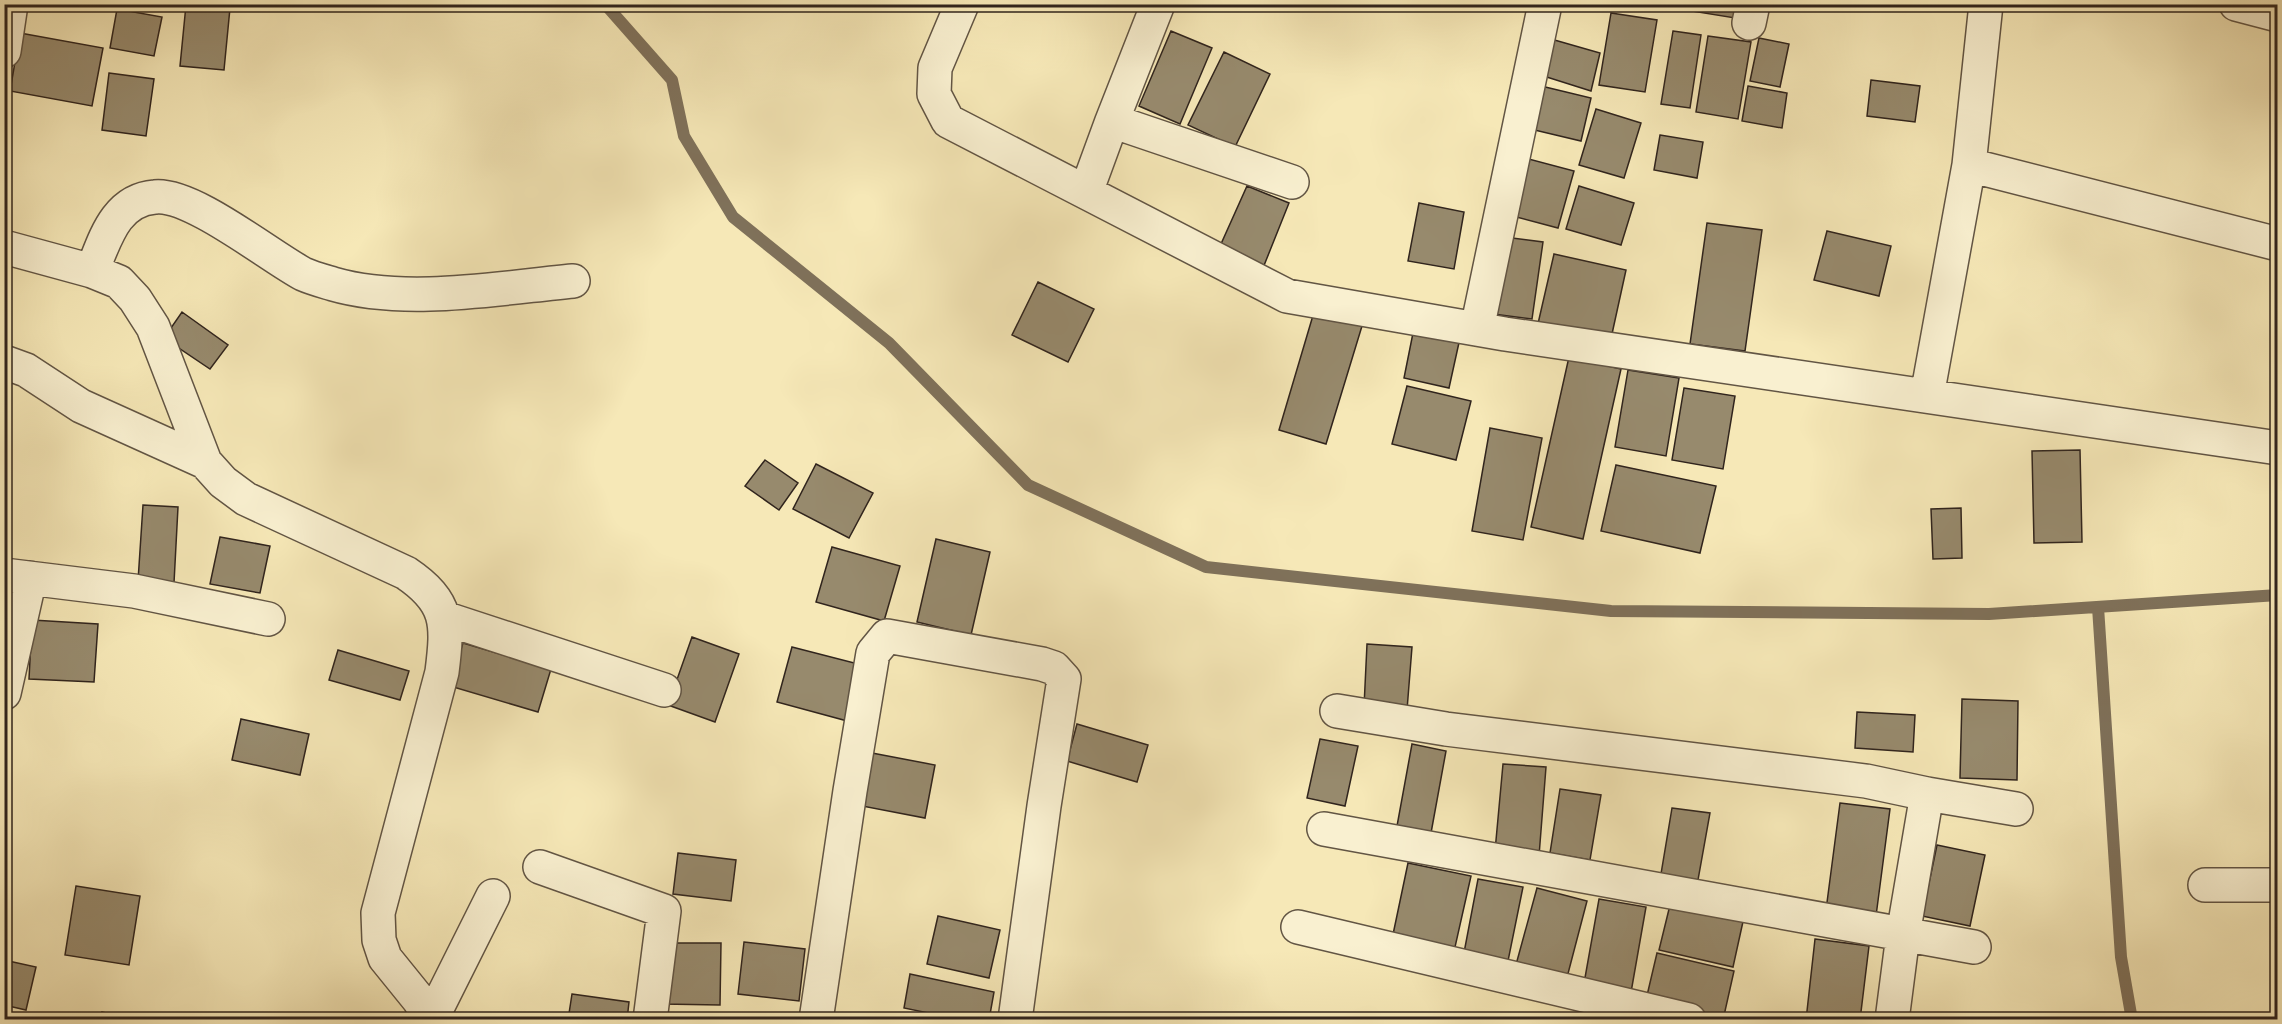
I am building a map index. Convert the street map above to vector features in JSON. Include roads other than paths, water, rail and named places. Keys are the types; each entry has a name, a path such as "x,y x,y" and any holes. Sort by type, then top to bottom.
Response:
{"street":[{"path":"4,51 11,4"},
{"path":"962,4 935,68 933,94 948,121 1287,296 1477,329 2277,448"},
{"path":"1086,192 1158,4"},
{"path":"1477,329 1545,4"},
{"path":"1927,396 1969,165 1986,4"},
{"path":"2236,4 2277,15"},
{"path":"1112,121 1292,182"},
{"path":"1969,165 2277,244"},
{"path":"92,272 111,226 119,213 133,202 156,196 188,202 304,274 336,285 415,295 573,281"},
{"path":"4,247 119,282 135,299 153,327 205,462 223,482 246,499 406,573 424,585 438,601 444,618 446,639 442,672 378,913 379,940 385,958 419,1000 431,1020"},
{"path":"4,362 26,370 53,389 90,410 205,462"},
{"path":"4,693 17,577 134,591 268,619"},
{"path":"444,618 664,690"},
{"path":"816,1020 848,802 873,653 887,636 1042,664 1054,668 1065,679 1044,806 1016,1020"},
{"path":"1337,711 1446,729 1866,781 2016,809"},
{"path":"1892,1020 1903,935 1927,794"},
{"path":"1324,829 1974,947"},
{"path":"540,867 664,911 650,1020"},
{"path":"2205,885 2277,885"},
{"path":"431,1020 493,896"},
{"path":"1298,927 1689,1020"}],"waterway":[{"path":"605,4 672,80 684,136 733,217 889,343 1028,485 1206,567 1611,611 1989,614 2278,595"},
{"path":"2098,607 2121,957 2132,1020"}]}
